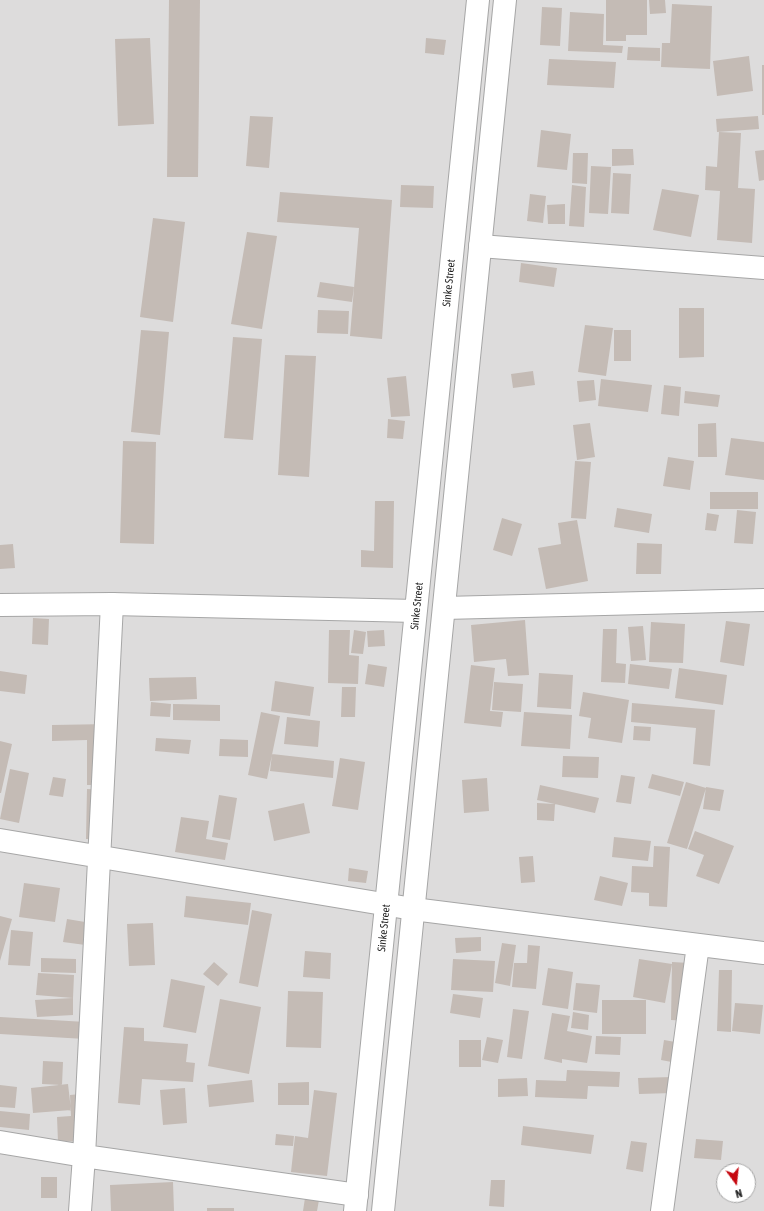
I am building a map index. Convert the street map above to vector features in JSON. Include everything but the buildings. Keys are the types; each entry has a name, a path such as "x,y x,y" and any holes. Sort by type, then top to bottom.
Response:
{"street":[{"name":"Sinke Street","path":"356,1203 478,0"},
{"path":"383,1211 505,0"},
{"path":"480,246 764,268"},
{"path":"444,608 764,600"},
{"path":"0,605 112,604 416,612"},
{"path":"80,1211 112,604"},
{"path":"0,840 413,909 764,953"},
{"path":"662,1211 698,945"},
{"path":"0,1142 356,1203"}],"shaded area":[{"path":"0,0 764,0 764,1211 0,1211"}]}
